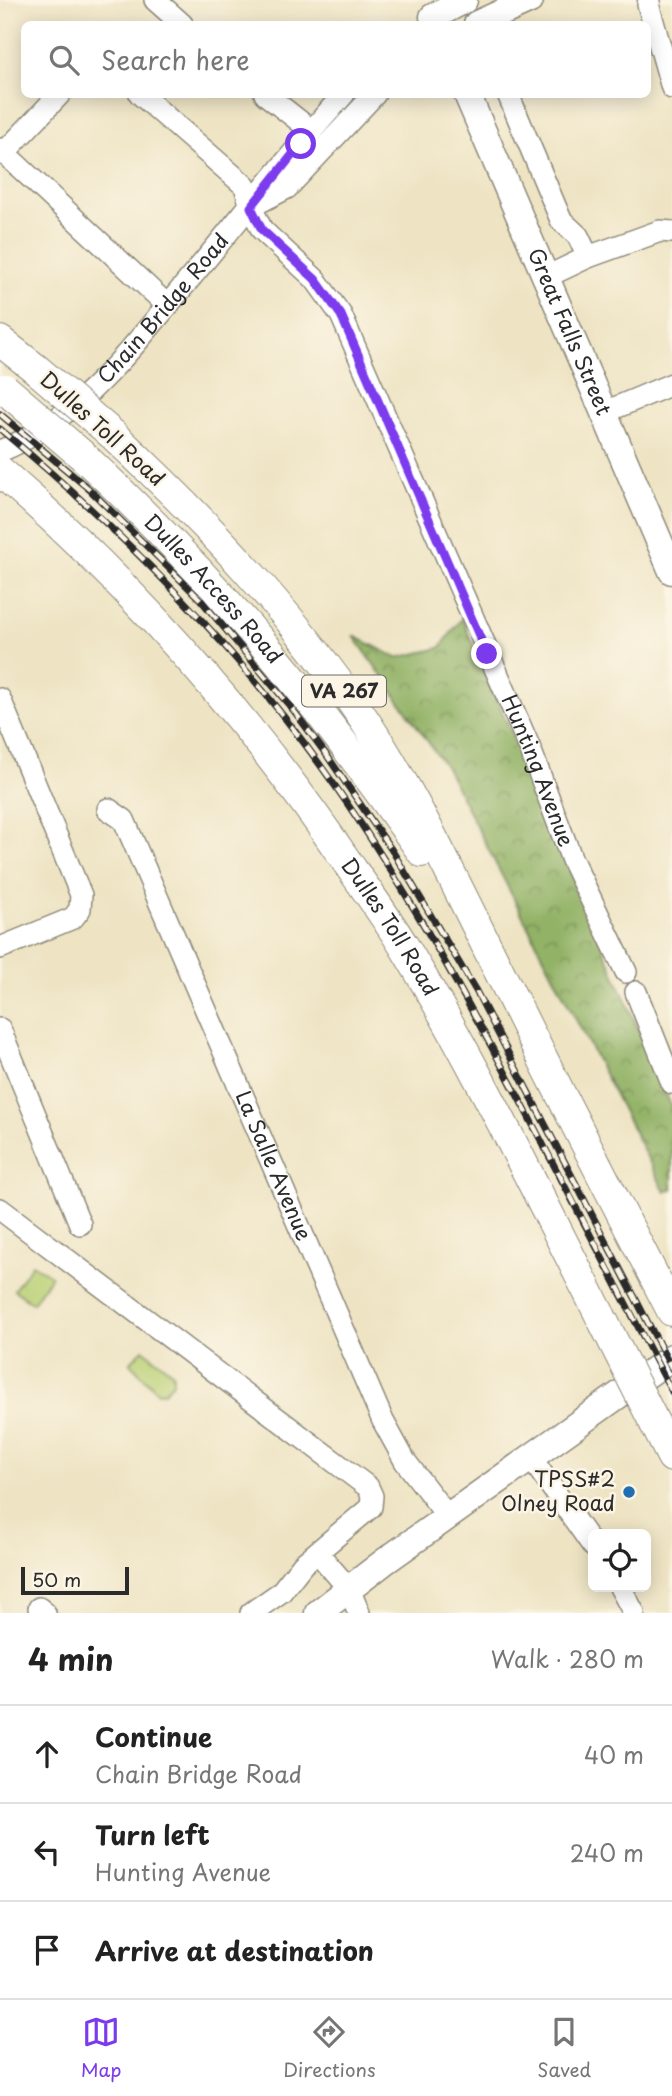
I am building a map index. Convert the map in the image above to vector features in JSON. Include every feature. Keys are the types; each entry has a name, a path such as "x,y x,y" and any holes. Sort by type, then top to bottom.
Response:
{"highway":[{"name":"Dulles Toll Road","path":"0,341 111,434 187,508 257,583 314,651 360,714 420,814 672,1311"},
{"name":"Dulles Access Road","path":"2,388 136,505 200,570 269,649 317,708 431,864 510,995"},
{"name":"Dulles Toll Road","path":"11,480 99,563 182,650 237,715 329,836 405,947 466,1055 672,1457"}],"main road":[{"path":"429,16 464,0"},
{"path":"484,21 530,0"},
{"name":"Great Falls Street","path":"469,98 672,571"},
{"path":"318,1613 354,1601 448,1517 672,1357"}],"street":[{"path":"155,0 179,21"},
{"path":"650,0 648,4 672,88"},
{"path":"56,98 2,151 168,306"},
{"name":"Hunting Avenue","path":"145,98 245,186 262,230 315,279 341,315 529,746 572,860 626,972"},
{"path":"270,98 312,131"},
{"name":"Chain Bridge Road","path":"0,451 36,433 65,413 127,355 341,98"},
{"name":"Chain Bridge Road","path":"251,207 287,188 371,98"},
{"path":"510,98 561,220 578,236 588,257"},
{"path":"544,278 588,257 660,231 672,232"},
{"path":"603,413 672,384"},
{"path":"0,699 81,895 80,909 73,918 0,948"},
{"name":"La Salle Avenue","path":"108,809 124,820 383,1421 405,1461 448,1517"},
{"path":"636,992 672,1083"},
{"path":"0,1029 80,1224"},
{"path":"0,1209 368,1487 372,1496 371,1507 303,1564 281,1592 251,1613"},
{"path":"531,1458 588,1539"},
{"path":"318,1553 354,1601"},
{"path":"623,1592 634,1613"}],"green space":[{"path":"462,618 672,1108 672,1189 665,1192 447,769 354,636 397,658 440,648"},
{"path":"32,1264 51,1276 33,1303 14,1290"},
{"path":"143,1349 173,1373 173,1383 164,1392 158,1392 130,1363"}],"railway":[{"path":"0,414 89,489 200,599 294,711 328,757 393,852 476,991 672,1369"},
{"path":"0,429 113,530 185,602 252,677 351,809 411,904 467,1002 672,1392"}],"place":[{"name":"TPSS#2 Olney Road","path":"629,1492"}],"route":[{"path":"301,144 251,207 262,230 315,279 341,315 487,654"}]}
